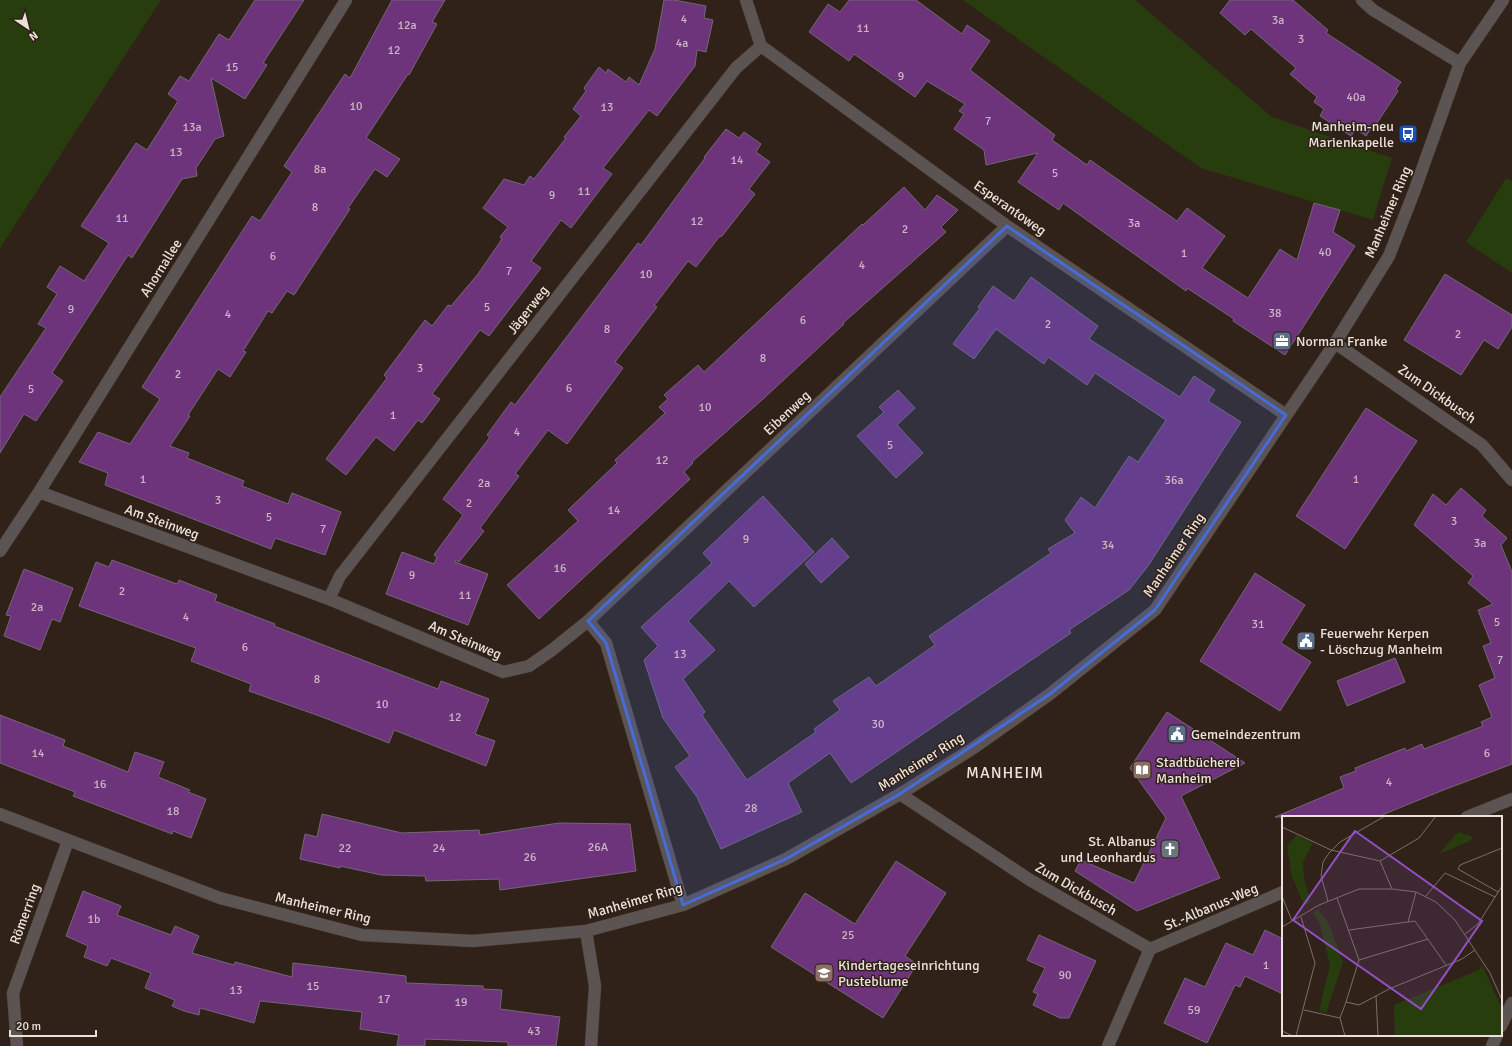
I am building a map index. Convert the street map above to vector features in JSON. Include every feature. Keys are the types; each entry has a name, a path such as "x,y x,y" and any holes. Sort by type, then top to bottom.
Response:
{"street":[{"name":"Ahornallee","path":"0,551 39,492 346,0"},
{"path":"746,0 761,46"},
{"path":"1362,0 1373,10 1460,63"},
{"name":"Manheimer Ring","path":"0,814 220,898 362,935 473,941 586,931 683,905 786,859 900,794 972,748 1050,694 1156,610 1335,343 1389,256 1414,192 1460,63 1503,0"},
{"name":"Esperantoweg","path":"761,46 1007,226 1286,414"},
{"name":"Jägerweg","path":"329,599 340,576 736,68 761,46"},
{"name":"Eibenweg","path":"588,621 1007,226"},
{"name":"Zum Dickbusch","path":"1335,343 1482,444 1512,480"},
{"name":"Am Steinweg","path":"39,492 329,599 503,672 529,666 552,650 588,621"},
{"path":"588,621 606,643 683,905"},
{"name":"Zum Dickbusch","path":"900,794 1030,880 1150,949"},
{"path":"1470,816 1512,799"},
{"name":"Römerring","path":"17,1046 13,993 68,841"},
{"name":"St.-Albanus-Weg","path":"1150,949 1282,892"},
{"path":"586,931 595,986 591,1046"},
{"path":"1108,1046 1150,949"},
{"path":"1502,1024 1512,1003"},
{"path":"1492,1046 1497,1036"}],"highlighted area":[{"path":"1007,226 1286,415 1155,610 1050,694 900,794 786,859 683,905 606,643 588,621"}],"green space":[{"path":"0,0 161,0 0,248"},
{"path":"963,0 1135,0 1272,117 1392,158 1373,220 1201,168"},
{"path":"1506,178 1512,181 1512,273 1466,242"}],"building":[{"path":"255,0 304,0 263,63 267,65 245,99 211,78 224,136 215,139 196,168 197,176 182,179 132,258 128,255 52,373 63,381 36,421 24,414 0,453 0,397 46,328 38,324 57,294 47,287 60,266 84,281 109,243 81,226 136,143 147,150 178,101 168,94 180,76 189,81 219,34 229,40"},
{"path":"392,0 445,0 432,22 437,24 409,75 408,74 366,138 400,159 387,177 375,169 348,208 350,209 294,295 287,291 272,313 268,311 243,351 246,352 230,377 218,369 170,446 189,453 187,458 244,481 242,486 288,504 292,493 341,512 325,555 275,538 271,549 105,485 108,473 79,462 98,432 130,444 160,399 142,387 252,216 260,221 292,172 284,166 345,74 350,78"},
{"path":"664,0 674,0 706,6 704,18 713,20 706,52 697,50 695,66 657,116 649,110 603,168 612,174 571,228 561,220 531,261 541,268 489,336 480,330 432,394 440,399 422,423 418,420 394,451 376,437 346,475 326,459 387,378 384,375 425,320 432,326 448,305 451,306 478,274 502,239 500,237 508,227 483,208 504,179 524,185 530,176 534,179 581,116 573,109 586,91 584,88 599,67 606,73 608,69 626,82 629,77 639,85 655,49"},
{"path":"849,0 916,0 962,34 967,25 990,41 970,70 1055,135 1052,140 1087,165 1090,160 1177,221 1187,208 1225,236 1202,268 1248,298 1280,249 1297,260 1314,203 1340,210 1333,232 1355,246 1285,355 1233,321 1234,319 1187,288 1186,291 1063,203 1059,210 1018,182 1038,153 986,165 984,150 954,129 964,114 959,111 965,104 927,81 915,97 854,54 849,61 809,32 828,4 840,12"},
{"path":"1230,0 1293,0 1328,30 1326,33 1401,82 1396,89 1398,91 1375,126 1373,125 1366,136 1356,129 1351,136 1320,116 1324,109 1314,102 1317,97 1290,74 1296,68 1251,29 1245,35 1220,13"},
{"path":"726,129 739,138 744,132 761,144 756,152 770,162 749,189 755,194 696,267 688,261 654,306 657,307 615,362 623,368 567,444 548,430 515,474 519,476 480,528 484,531 459,562 456,560 455,562 488,574 468,625 386,594 402,552 434,564 437,557 434,555 463,515 443,499 490,437 487,435 511,402 515,405 638,243 641,245"},
{"path":"904,187 925,210 937,195 958,210 941,227 946,232 843,323 844,324 763,399 692,462 693,463 684,472 690,479 539,619 507,585 578,521 568,510 617,463 615,460 665,413 659,407 668,399 664,395 698,365 704,372 862,224 863,225"},
{"path":"1445,274 1512,315 1512,327 1498,349 1484,340 1461,375 1404,340"},
{"path":"1031,277 1098,326 1089,339 1180,397 1194,376 1215,390 1208,401 1241,422 1148,566 1129,590 1069,630 1071,633 851,783 830,753 788,783 802,812 721,849 697,797 675,767 690,756 663,718 644,660 658,646 641,627 712,563 703,553 763,496 814,552 754,607 729,581 688,621 715,650 683,679 705,712 702,715 747,780 816,732 814,729 840,710 833,701 869,677 876,686 935,645 929,636 1051,553 1048,549 1075,533 1065,520 1081,497 1095,508 1129,456 1138,462 1166,420 1095,373 1087,385 1048,357 1044,364 996,329 974,359 953,344 980,308 978,307 993,286 1014,301"},
{"path":"898,390 915,408 897,425 923,453 896,478 857,436 884,412 879,407"},
{"path":"1366,408 1417,441 1345,549 1296,516"},
{"path":"1461,488 1486,510 1482,516 1507,538 1501,545 1512,572 1512,764 1379,816 1275,817 1344,788 1340,777 1356,771 1355,768 1405,748 1406,751 1422,744 1424,749 1483,726 1481,722 1492,717 1479,685 1495,678 1483,646 1491,643 1478,610 1493,604 1468,583 1473,576 1414,525 1433,494 1446,505"},
{"path":"832,538 849,557 821,583 805,564"},
{"path":"112,560 177,584 179,580 217,595 215,601 275,624 274,626 438,689 441,681 489,699 475,734 495,741 486,766 394,730 389,743 249,691 251,684 191,661 196,648 79,606 96,562 109,567"},
{"path":"24,569 73,588 60,622 52,619 40,650 4,636 11,616 6,615"},
{"path":"1255,573 1305,605 1281,643 1311,662 1280,711 1200,661"},
{"path":"1395,658 1405,682 1347,706 1337,681"},
{"path":"1167,712 1245,763 1181,796 1220,878 1137,911 1075,871 1081,860 1134,883 1166,818 1130,768"},
{"path":"0,715 65,740 63,746 128,772 135,752 164,762 158,777 190,790 188,792 206,799 191,838 173,831 172,834 73,796 75,792 0,763"},
{"path":"322,814 402,833 479,830 480,835 559,823 630,824 636,871 500,890 499,879 426,881 425,876 381,875 300,859 305,834 317,837"},
{"path":"896,861 946,893 905,956 917,964 883,1018 771,947 805,893 855,924"},
{"path":"83,891 121,906 117,915 171,935 175,926 199,936 192,953 234,965 235,962 292,977 293,963 406,976 406,983 483,986 483,989 502,990 500,1009 560,1017 556,1046 508,1046 508,1042 425,1039 425,1046 397,1046 399,1035 360,1029 362,1012 260,1001 254,1023 200,1008 199,1015 184,1011 172,1006 175,1000 145,988 151,973 111,958 107,966 84,957 88,946 66,936"},
{"path":"1265,930 1282,938 1282,994 1245,976 1240,987 1235,985 1207,1043 1164,1023 1185,978 1205,987 1226,943 1253,955"},
{"path":"1039,935 1096,961 1069,1018 1060,1018 1033,1005 1038,994 1033,992 1045,968 1027,960"}],"place":[{"name":"Manheim-neu Marienkapelle","path":"1408,134"},
{"name":"Norman Franke","path":"1282,341"},
{"name":"Feuerwehr Kerpen - Löschzug Manheim","path":"1306,641"},
{"name":"Gemeindezentrum","path":"1177,734"},
{"name":"Stadtbücherei Manheim","path":"1142,770"},
{"name":"St. Albanus und Leonhardus","path":"1170,849"},
{"name":"Kindertageseinrichtung Pusteblume","path":"824,973"}],"district":[{"name":"MANHEIM","path":"1005,773"}]}
